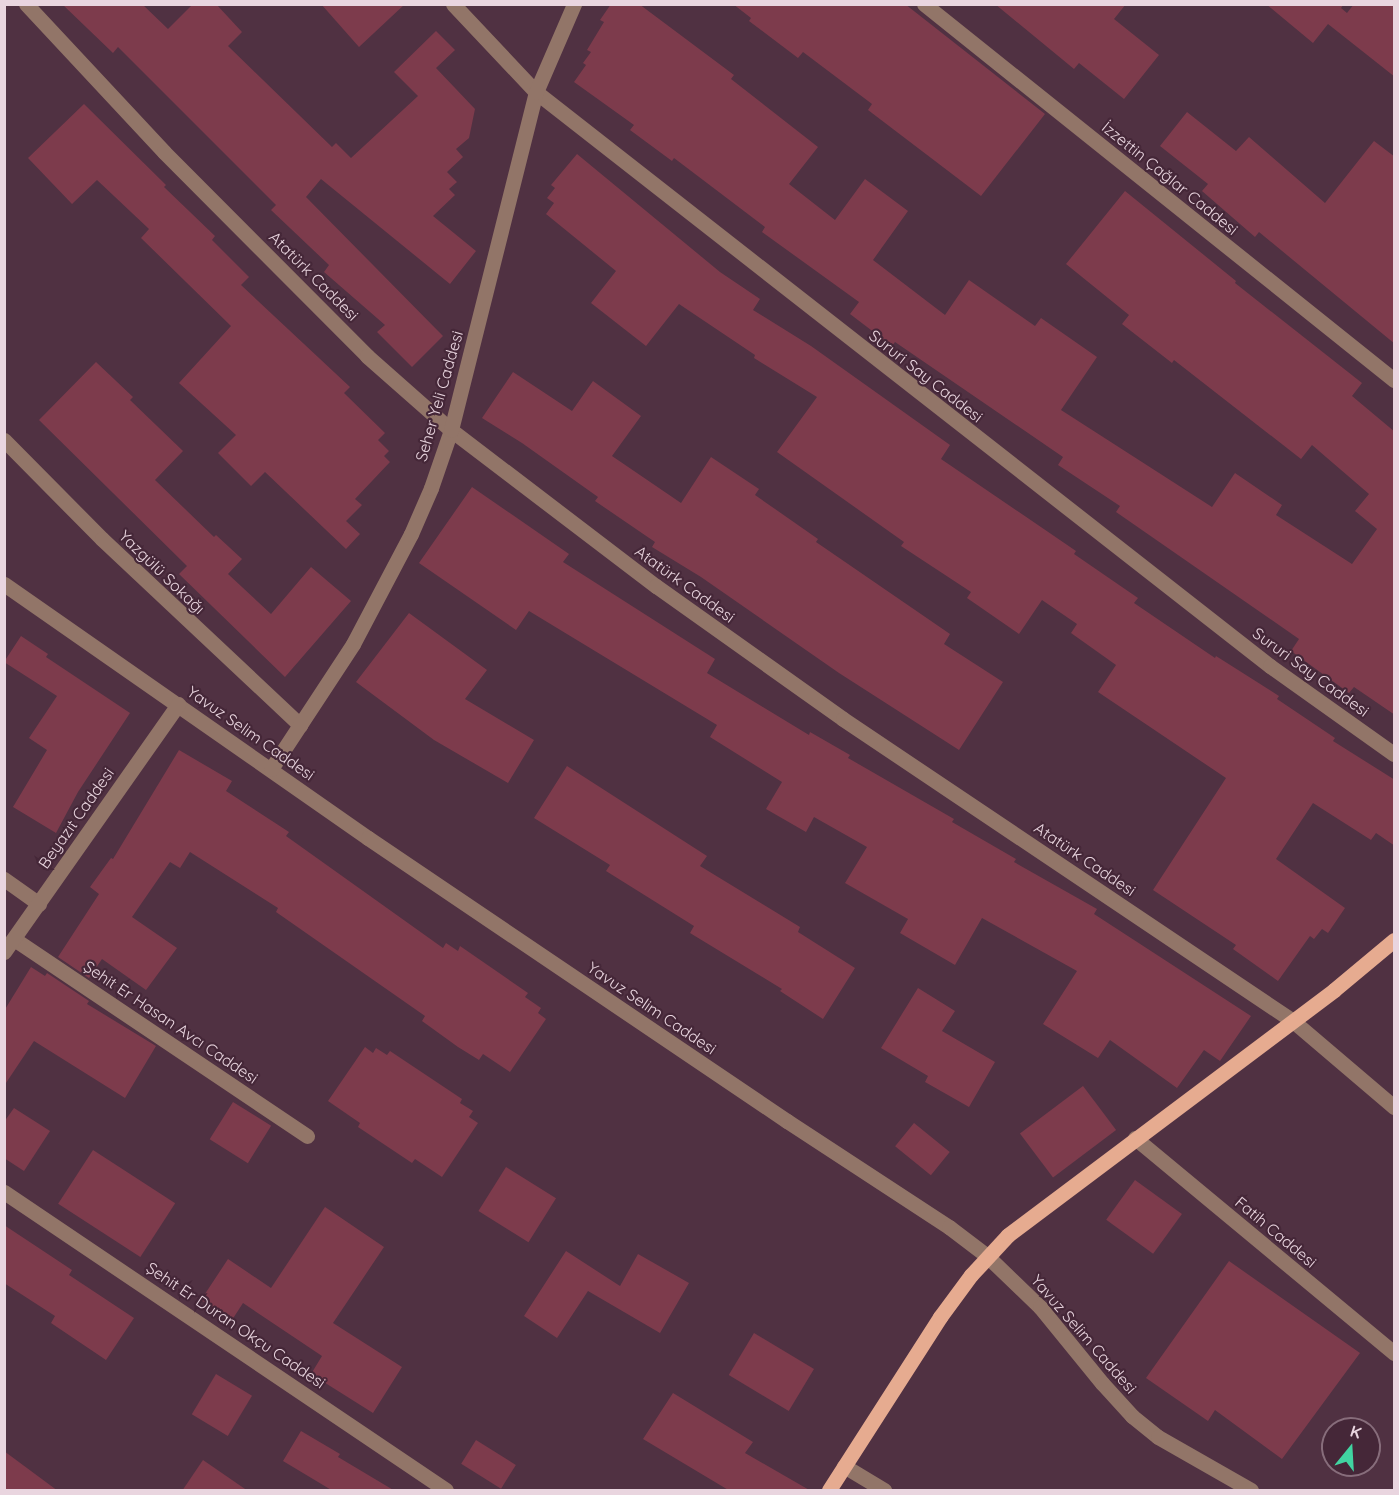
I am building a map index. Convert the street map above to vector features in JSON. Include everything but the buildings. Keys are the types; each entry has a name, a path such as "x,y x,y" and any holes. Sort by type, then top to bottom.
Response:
{"main road":[{"path":"829,1491 940,1317 987,1256 1040,1209 1293,1021 1395,940"}],"street":[{"name":"Atatürk Caddesi","path":"26,4 164,152 367,356 451,430 656,586 833,712 1293,1021 1395,1107"},
{"name":"Sururi Say Caddesi","path":"453,4 536,92 1261,659 1395,754"},
{"name":"Seher Yeli Caddesi","path":"271,769 353,644 406,543 431,489 451,430 536,92 574,4"},
{"name":"İzzettin Çağlar Caddesi","path":"924,4 1395,380"},
{"name":"Yazgülü Sokağı","path":"4,440 102,539 300,725"},
{"name":"Yavuz Selim Caddesi","path":"4,584 787,1121 949,1227 987,1256 1040,1306 1102,1383 1132,1416 1158,1437 1251,1491"},
{"name":"Beyazıt Caddesi","path":"4,952 178,704"},
{"path":"4,879 39,904"},
{"name":"Şehit Er Hasan Avcı Caddesi","path":"14,939 307,1136"},
{"name":"Fatih Caddesi","path":"1135,1138 1395,1353"},
{"name":"Şehit Er Duran Okçu Caddesi","path":"4,1192 446,1491"},
{"path":"844,1466 884,1491"}]}
